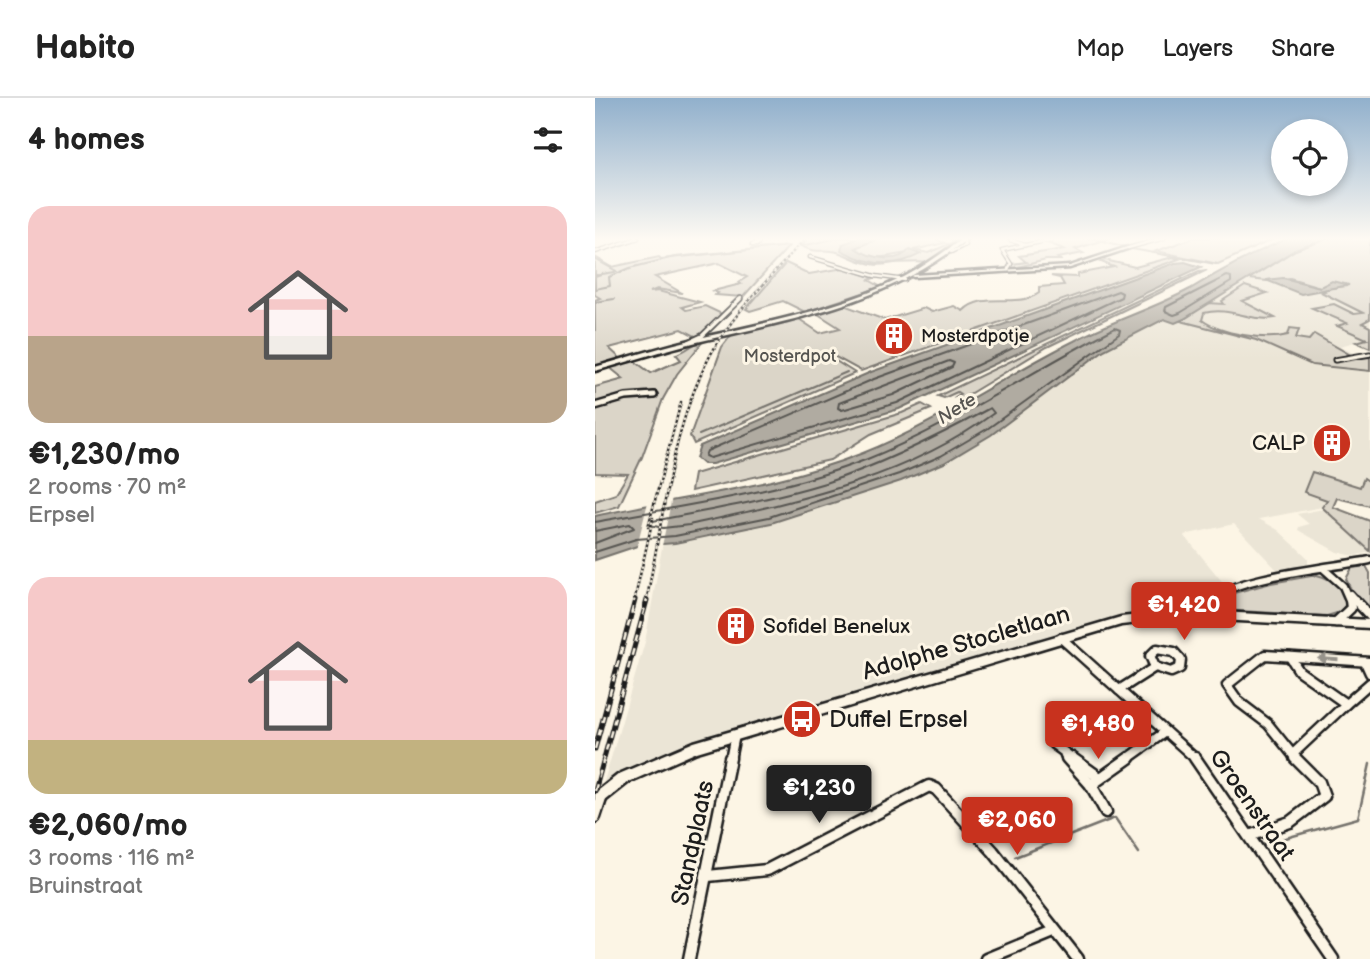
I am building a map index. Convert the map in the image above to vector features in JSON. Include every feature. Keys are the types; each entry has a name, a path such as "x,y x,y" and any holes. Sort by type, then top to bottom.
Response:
{"main road":[{"path":"595,369 809,312 905,279"}],"street":[{"path":"897,278 905,279"},
{"path":"689,342 702,336 741,298"},
{"path":"1335,360 1370,354"},
{"path":"595,406 626,397 654,395"},
{"path":"1211,614 1209,600 1219,592 1370,559"},
{"path":"1336,622 1351,608 1349,592 1340,566"},
{"path":"1324,569 1370,616"},
{"name":"Adolphe Stocletlaan","path":"599,797 633,773 669,756 1136,618 1211,614 1370,624"},
{"name":"Groenstraat","path":"1061,638 1197,760 1333,959"},
{"path":"1249,836 1272,830 1307,814 1324,796 1319,782 1294,757 1294,753 1274,735 1269,725 1231,695 1227,685 1265,655 1368,662 1370,673"},
{"path":"1290,657 1300,671 1346,704"},
{"path":"1119,690 1156,667"},
{"path":"1294,753 1370,683"},
{"path":"1077,716 1053,744 1091,785 1106,812"},
{"path":"1091,785 1165,732"},
{"name":"Standplaats","path":"689,959 735,735"},
{"path":"1065,755 1100,778"},
{"path":"708,876 767,870 929,786 936,789 993,851 1078,959"},
{"path":"595,817 599,797"},
{"path":"986,959 1054,931"}],"shaded area":[{"path":"1249,279 1267,281 1301,294 1325,291 1370,313 1370,348 1355,342 1340,346 1361,358 1356,358 1322,338 1271,347 1312,365 1370,371 1370,480 1365,477 1360,487 1327,500 1322,507 1259,519 1278,530 1308,558 1308,565 1279,572 1234,524 1184,535 1225,585 669,750 604,782 645,642 663,542 901,481 944,463 991,435 1104,350 1164,319 1175,323"},
{"path":"1324,509 1370,552 1354,556 1337,552 1298,530 1299,527 1309,524 1297,514"}],"green space":[{"path":"595,278 657,278 682,293 657,289 650,292 658,291 700,302 682,307 686,310 705,306 724,315 697,337 682,329 609,348 621,359 595,366 595,300 600,298 595,295"},
{"path":"745,278 760,278 743,297 715,295 718,293 713,291 741,284 739,282"},
{"path":"773,278 874,278 869,280 881,287 805,312 783,301 750,311 746,309"},
{"name":"Mosterdpot","path":"1060,278 1125,278 861,371 832,355 828,356 855,373 694,444 690,436 722,347 733,333 796,317 820,333 840,328 815,312 841,304 885,320 924,308 932,312 954,306 963,311 971,305 990,300 1021,300 1039,293 1039,287 1064,285"},
{"path":"1184,278 1190,278 1047,347 961,399 955,397 960,394 957,392 944,398 938,396"},
{"path":"1250,278 1289,278 1267,281"},
{"path":"1291,278 1370,278 1370,319 1362,323 1370,327 1370,348 1356,342 1367,339 1337,326 1347,323 1312,308 1334,304 1354,314 1363,313 1321,292 1325,291 1323,289 1347,286 1320,287"},
{"path":"1245,286 1267,293 1242,301 1275,318 1213,311 1204,313 1202,320 1220,329 1256,337 1278,337 1288,335 1290,328 1299,329 1296,338 1309,340 1314,334 1356,358 1370,357 1370,371 1312,365 1256,340 1181,321 1208,303 1224,304 1222,301"},
{"path":"704,340 677,374 663,399 642,457 619,506 595,513 595,501 616,494 628,474 595,473 595,387 624,379 609,367 633,360 651,373 681,360 676,354"},
{"path":"922,404 931,409 871,434 830,460 691,491 694,474 902,413"},
{"path":"1312,472 1360,487 1364,478 1370,482 1370,506 1337,498 1333,507 1370,521 1370,551 1322,507 1327,500 1304,492"},
{"path":"1366,566 1370,573 1370,610 1355,598 1346,579 1352,568"},
{"path":"1317,575 1328,579 1340,589 1346,604 1340,612 1327,616 1220,610 1213,605 1215,598 1271,583"}],"water":[{"path":"1133,278 1177,278 899,409 712,464 703,464 696,458 700,446 871,372"},
{"name":"Nete","path":"1209,278 1250,278 1184,319 1175,323 1164,319 1104,350 991,435 944,463 901,481 771,523 675,543 637,546 595,560 595,516 764,483 863,453 944,414 1088,334"},
{"path":"1284,278 1320,287 1332,281 1349,285 1301,294 1266,280"}],"pier":[{"path":"672,497 662,546 636,550 648,502"}],"waterway":[{"path":"595,289 610,286 609,278"},
{"path":"595,302 614,299"},
{"path":"699,435 847,372"},
{"path":"1264,844 1358,818 1370,764"},
{"path":"1015,857 1115,818 1139,853"}],"railway":[{"path":"646,602 677,444 697,383 711,354 731,323 769,278"},
{"path":"648,527 681,402"},
{"path":"634,602 653,518"},
{"path":"595,749 635,600"},
{"path":"595,791 647,600"}],"place":[{"name":"Mosterdpotje","path":"894,336"},
{"name":"CALP","path":"1332,443"},
{"name":"Sofidel Benelux","path":"736,626"},
{"name":"Duffel Erpsel","path":"802,719"}]}
